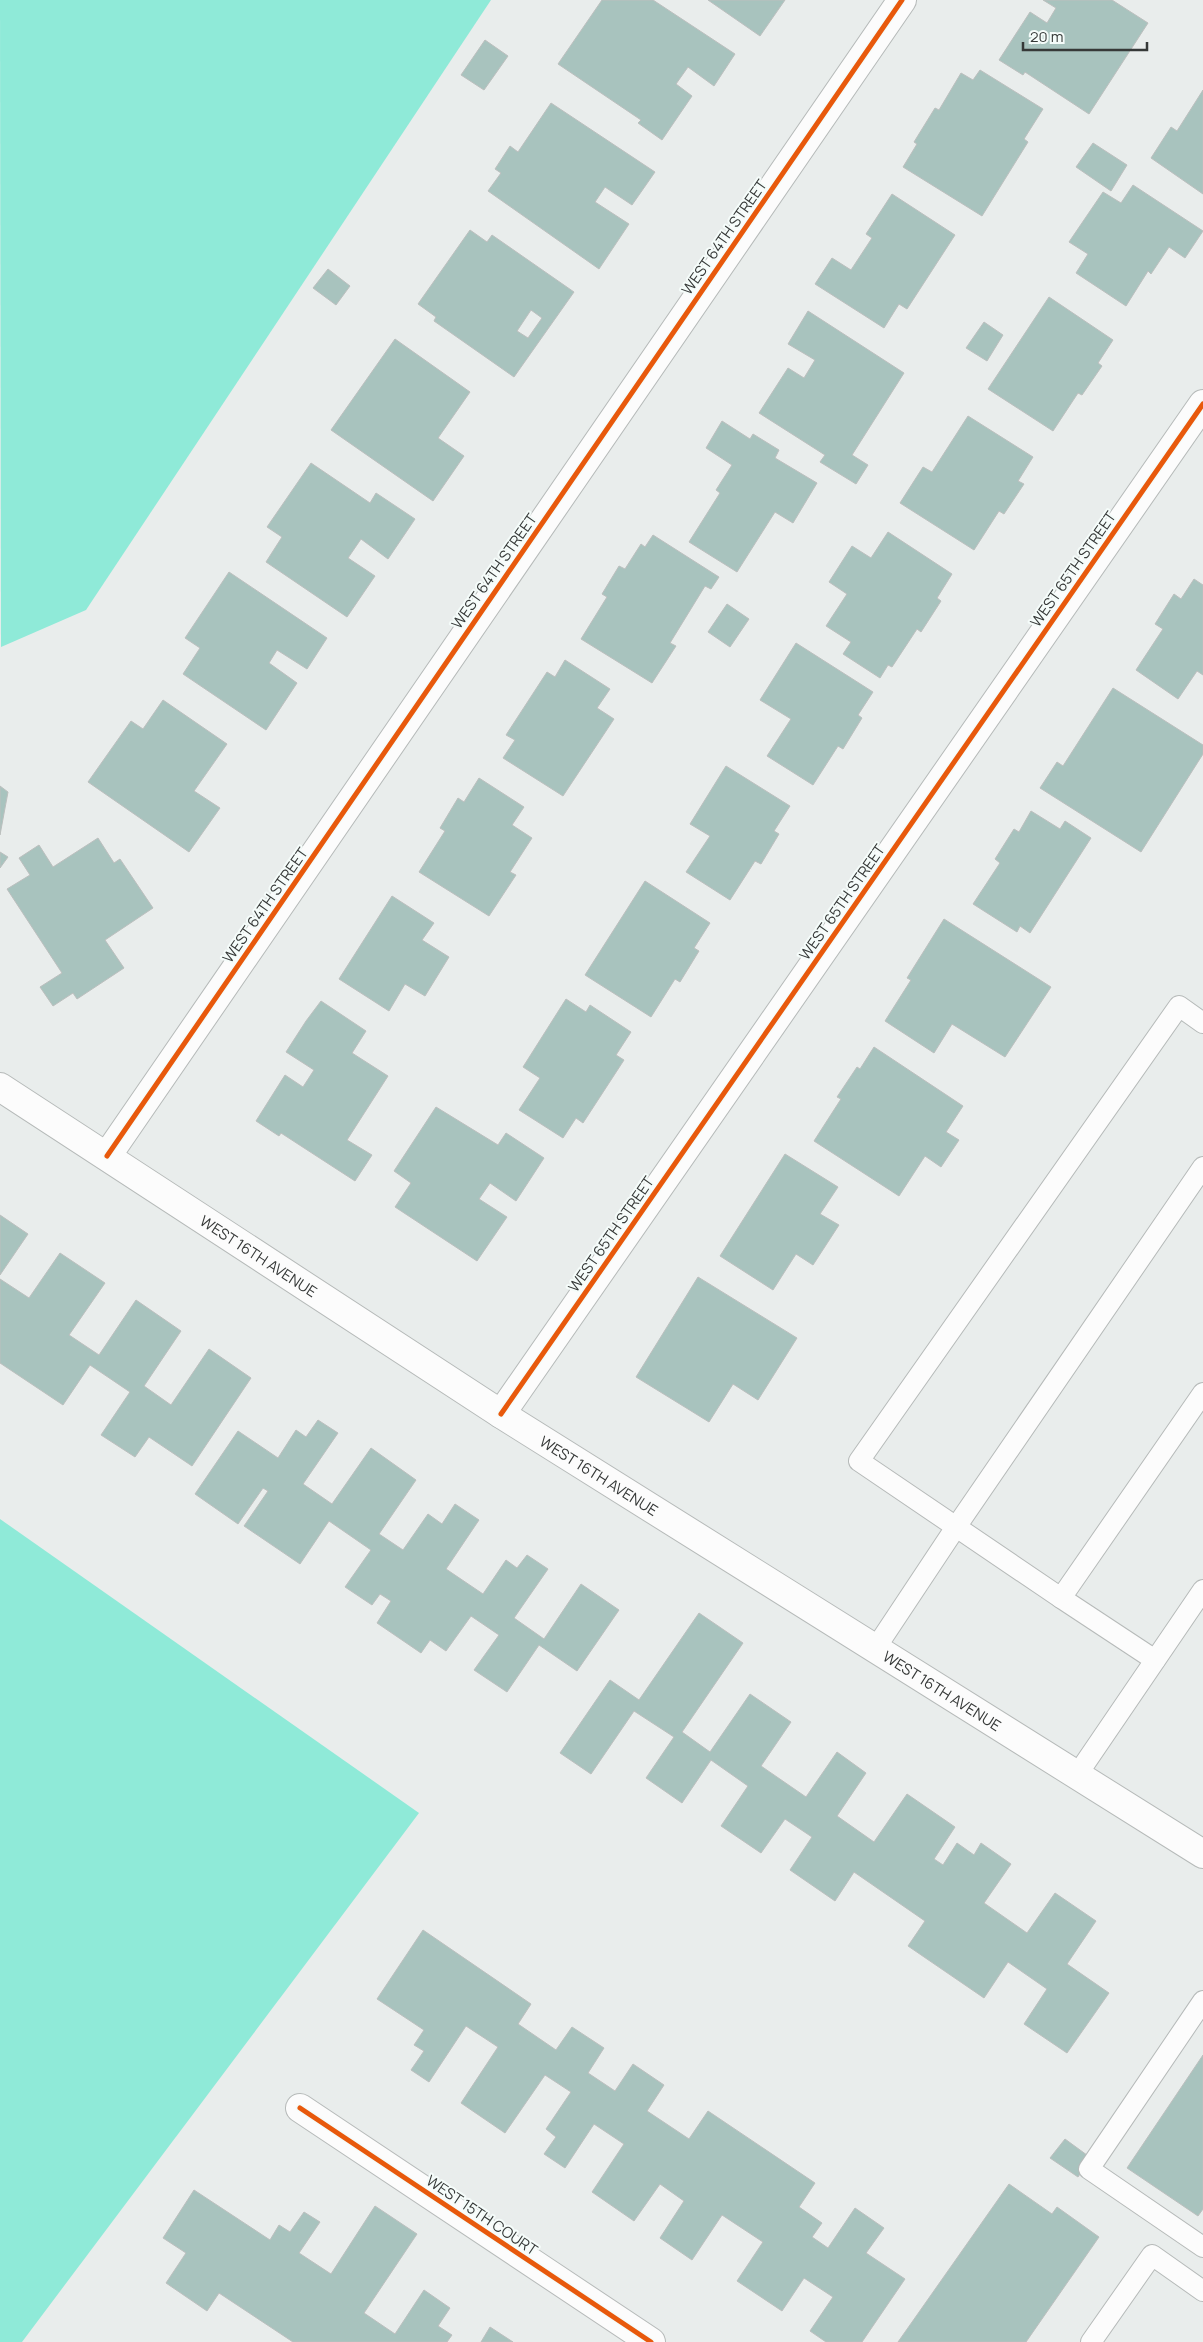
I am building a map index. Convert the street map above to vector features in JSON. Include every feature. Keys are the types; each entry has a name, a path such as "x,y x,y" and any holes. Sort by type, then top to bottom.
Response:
{"street":[{"name":"WEST 64TH STREET","path":"107,1156 902,0"},
{"name":"WEST 65TH STREET","path":"501,1414 1203,404"},
{"name":"WEST 16TH AVENUE","path":"0,1087 501,1414 1203,1854"},
{"name":"WEST 15TH COURT","path":"300,2108 651,2342"}],"lane":[{"path":"1155,1660 859,1462 1179,1006 1203,1023"},
{"path":"875,1649 956,1527 1203,1167"},
{"path":"1060,1598 1203,1393"},
{"path":"1077,1775 1203,1590"},
{"path":"1203,2001 1089,2170 1203,2247"},
{"path":"1092,2342 1152,2255 1203,2291"}],"shaded area":[{"path":"0,0 491,0 86,610 1,647"},
{"path":"0,1519 419,1813 22,2342 0,2342"}],"building":[{"path":"602,0 653,0 735,54 714,86 688,67 676,84 692,96 662,140 638,123 641,120 558,64"},
{"path":"708,0 785,0 760,36"},
{"path":"1043,0 1112,0 1148,23 1089,114 1025,72 1023,75 999,60 1030,12 1047,23 1056,8"},
{"path":"485,40 508,56 484,90 461,75"},
{"path":"980,70 1043,109 1024,139 1028,142 982,216 903,167 917,144 914,142 935,108 939,110 961,73 973,80"},
{"path":"1203,90 1203,194 1151,158 1171,127 1177,131"},
{"path":"551,103 655,172 632,205 605,187 595,202 629,224 599,269 488,191 501,173 495,169 510,146 518,152"},
{"path":"1093,143 1127,165 1111,191 1076,167"},
{"path":"1133,185 1203,231 1185,258 1169,247 1151,274 1148,271 1126,306 1076,273 1088,254 1069,242 1103,192 1121,203"},
{"path":"892,194 955,235 907,309 899,304 884,328 815,284 832,258 851,270 872,238 866,234"},
{"path":"470,230 487,242 492,235 574,292 514,377 434,321 436,317 418,304","holes":["531,310 542,318 528,338 517,331"]},
{"path":"328,269 350,286 336,305 313,288"},
{"path":"1049,297 1113,340 1098,363 1102,366 1082,395 1078,393 1053,431 988,389"},
{"path":"808,311 904,373 852,455 868,465 856,484 820,462 825,455 759,413 788,368 804,378 815,360 788,344"},
{"path":"984,322 1003,335 987,361 966,348"},
{"path":"395,339 470,392 438,438 464,456 433,501 331,430"},
{"path":"968,416 1033,457 1018,481 1024,484 1004,514 999,511 974,550 900,503 923,467 932,472"},
{"path":"722,421 750,439 753,434 779,450 775,458 817,483 793,523 775,512 737,572 689,542 720,493 716,490 732,465 706,448"},
{"path":"311,463 370,503 376,493 415,519 388,559 361,539 348,558 375,576 347,617 266,562 282,537 267,527"},
{"path":"888,532 952,574 937,598 941,601 921,632 917,629 892,667 888,665 880,678 843,654 851,642 826,626 847,594 829,582 852,546 871,558"},
{"path":"653,535 719,577 711,589 705,586 670,643 676,646 652,683 581,639 607,597 602,594 619,566 625,569 641,544 645,547"},
{"path":"229,572 327,638 307,669 277,650 269,663 297,683 266,730 183,674 200,648 185,638"},
{"path":"1194,579 1203,585 1203,675 1197,671 1178,699 1136,670 1163,629 1155,624 1174,594 1181,599"},
{"path":"727,604 749,619 730,647 708,632"},
{"path":"796,643 873,692 858,715 862,718 843,749 838,746 813,785 767,756 791,719 760,700"},
{"path":"565,660 610,689 597,708 614,719 563,796 503,758 515,740 506,735 547,672 555,677"},
{"path":"1113,688 1203,745 1203,754 1141,852 1040,788 1057,762 1063,766"},
{"path":"163,700 227,744 194,791 220,808 189,852 88,782 131,721 143,729"},
{"path":"726,766 790,806 774,831 779,834 761,864 755,861 730,900 686,872 710,836 690,824"},
{"path":"479,778 524,807 512,825 532,838 510,872 516,875 489,916 419,872 445,831 440,828 458,798 464,802"},
{"path":"0,786 8,792 0,835"},
{"path":"1031,811 1060,829 1065,821 1091,838 1030,933 1020,926 1017,932 973,904 1000,863 995,859 1014,829 1019,832"},
{"path":"98,838 114,863 120,859 153,908 105,940 124,968 77,999 73,993 53,1006 40,987 62,973 7,889 30,875 19,858 39,845 53,867"},
{"path":"0,852 8,857 0,868"},
{"path":"645,881 710,923 694,948 699,951 680,982 675,979 651,1017 585,975"},
{"path":"392,896 434,923 422,940 449,957 425,996 405,984 389,1011 339,979"},
{"path":"944,919 1051,987 1005,1057 952,1024 934,1053 885,1021 911,980 907,978"},
{"path":"566,999 586,1012 590,1005 631,1032 616,1055 624,1060 583,1123 576,1118 563,1138 519,1110 540,1078 523,1067"},
{"path":"321,1001 366,1031 352,1053 388,1076 347,1140 372,1155 355,1181 281,1133 279,1136 256,1121 285,1075 303,1087 314,1070 286,1052"},
{"path":"874,1047 963,1106 946,1132 959,1140 941,1167 925,1156 899,1196 814,1141 841,1099 837,1097 857,1067 860,1069"},
{"path":"436,1107 498,1145 506,1133 544,1158 516,1201 490,1183 479,1199 507,1217 477,1261 395,1207 411,1183 394,1171"},
{"path":"785,1154 838,1187 820,1214 839,1225 813,1265 796,1254 773,1290 720,1256"},
{"path":"0,1215 28,1234 0,1275"},
{"path":"60,1253 105,1283 69,1335 99,1355 136,1300 181,1331 144,1386 171,1405 209,1349 251,1378 192,1466 149,1437 135,1457 101,1435 130,1392 90,1365 63,1405 0,1363 0,1279 29,1298"},
{"path":"698,1277 797,1338 758,1400 733,1384 709,1422 636,1377"},
{"path":"318,1420 338,1433 303,1484 332,1504 371,1448 416,1480 379,1534 403,1550 428,1514 442,1524 455,1504 479,1520 446,1569 483,1594 506,1560 517,1568 527,1555 548,1569 514,1618 544,1639 581,1584 619,1610 577,1671 539,1645 507,1692 474,1670 499,1635 471,1616 446,1651 430,1640 421,1653 377,1623 391,1601 380,1594 372,1605 345,1587 371,1550 329,1521 300,1564 244,1526 268,1491 263,1488 238,1524 195,1494 238,1431 278,1458 296,1430 306,1437"},
{"path":"699,1613 743,1643 682,1732 710,1752 750,1694 791,1722 761,1766 806,1797 837,1752 866,1773 837,1816 874,1842 907,1794 955,1827 934,1859 943,1865 957,1843 974,1855 981,1843 1011,1864 984,1903 1027,1933 1055,1893 1096,1921 1067,1964 1109,1993 1067,2053 1024,2024 1047,1989 1008,1962 984,1998 908,1946 925,1921 854,1872 835,1901 790,1870 812,1837 785,1819 761,1853 721,1826 748,1786 711,1760 682,1803 646,1778 674,1737 634,1711 591,1774 560,1753 610,1680 639,1700"},
{"path":"423,1930 531,2004 518,2024 556,2050 572,2027 604,2048 588,2073 615,2091 633,2064 664,2085 647,2111 689,2139 708,2111 815,2183 799,2207 822,2223 812,2237 828,2248 855,2208 884,2228 866,2253 905,2279 862,2342 826,2342 810,2331 833,2297 804,2278 782,2311 737,2281 763,2242 722,2215 692,2260 660,2238 684,2201 660,2184 634,2221 592,2192 624,2144 594,2124 565,2168 544,2154 556,2137 546,2129 571,2092 545,2075 505,2133 461,2103 498,2047 466,2026 429,2082 411,2070 424,2051 414,2045 424,2030 377,1999"},
{"path":"1203,2055 1203,2209 1198,2216 1127,2168"},
{"path":"1065,2139 1091,2158 1078,2177 1050,2158"},
{"path":"1009,2184 1052,2214 1057,2207 1099,2237 1026,2342 898,2342"},
{"path":"194,2190 270,2240 279,2225 290,2232 304,2212 320,2222 299,2253 331,2274 375,2206 417,2234 364,2313 395,2334 424,2290 450,2308 438,2326 452,2335 447,2342 293,2342 219,2293 207,2311 166,2283 186,2253 163,2238"},
{"path":"490,2327 513,2342 481,2342"}],"cycle path":[{"path":"107,1156 902,0"},
{"path":"501,1414 1203,404"},
{"path":"300,2108 651,2342"}]}
